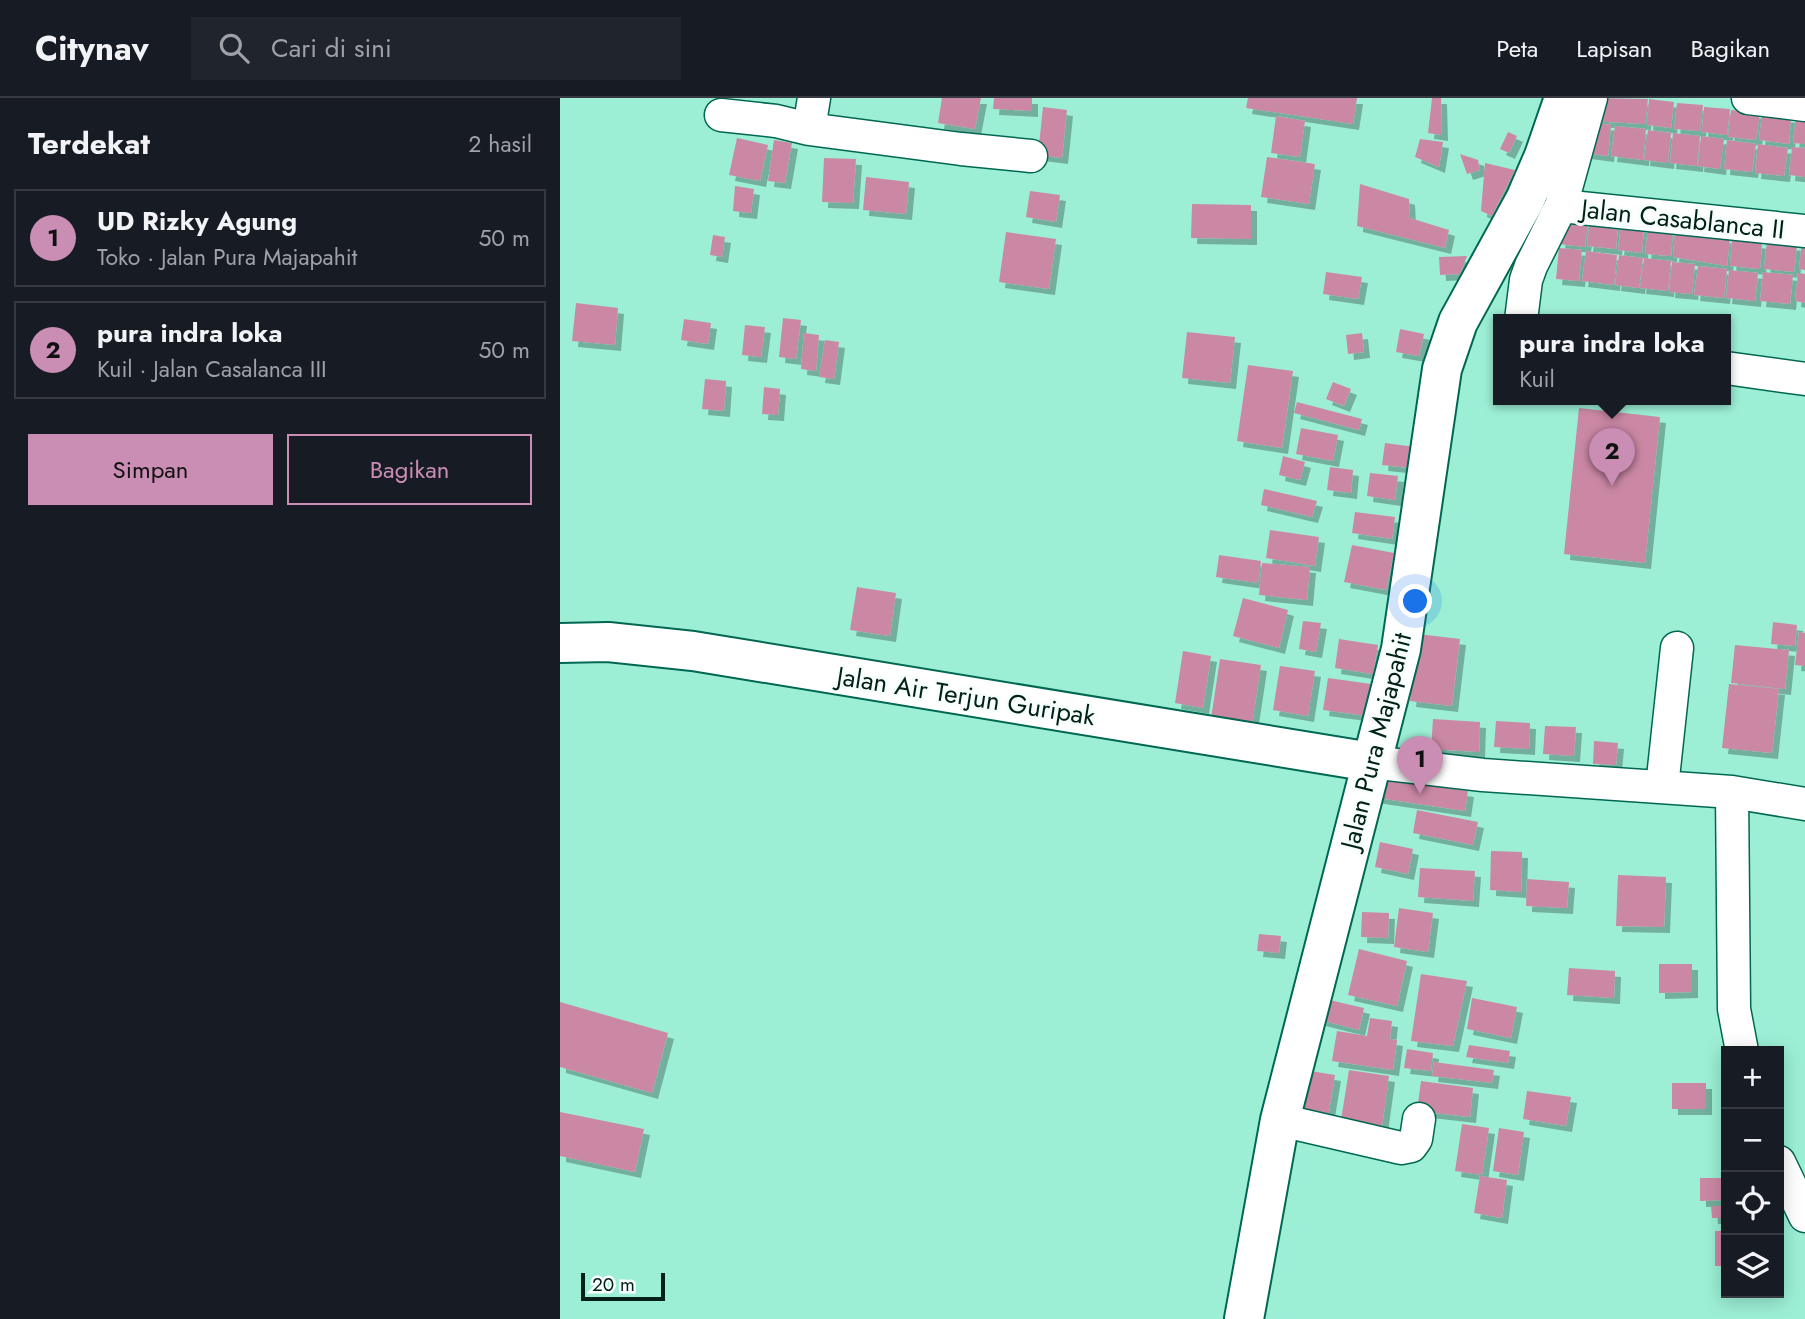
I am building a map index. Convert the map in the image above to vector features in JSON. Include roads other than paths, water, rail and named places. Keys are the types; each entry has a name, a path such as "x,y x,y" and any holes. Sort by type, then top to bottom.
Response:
{"street":[{"path":"809,129 814,98"},
{"name":"Jalan Pura Majapahit","path":"1244,1319 1280,1120 1401,649 1438,393 1448,345 1525,200 1564,98"},
{"path":"1522,314 1531,266 1561,206 1591,98"},
{"path":"1748,98 1805,105"},
{"path":"721,116 776,121 809,129 878,139 1031,156"},
{"name":"Jalan Casablanca II","path":"1561,206 1805,231"},
{"path":"1731,369 1805,379"},
{"name":"Jalan Air Terjun Guripak","path":"560,643 608,642 693,651 1371,762"},
{"path":"1662,788 1677,648"},
{"path":"1371,762 1483,775 1732,792 1805,804"},
{"path":"1732,792 1734,1009 1741,1046"},
{"path":"1280,1120 1401,1148 1411,1146 1416,1139 1419,1119"},
{"path":"1791,1176 1805,1216"}],"place":[{"name":"pura indra loka","path":"1612,486"},
{"name":"UD Rizky Agung","path":"1420,794"}]}
